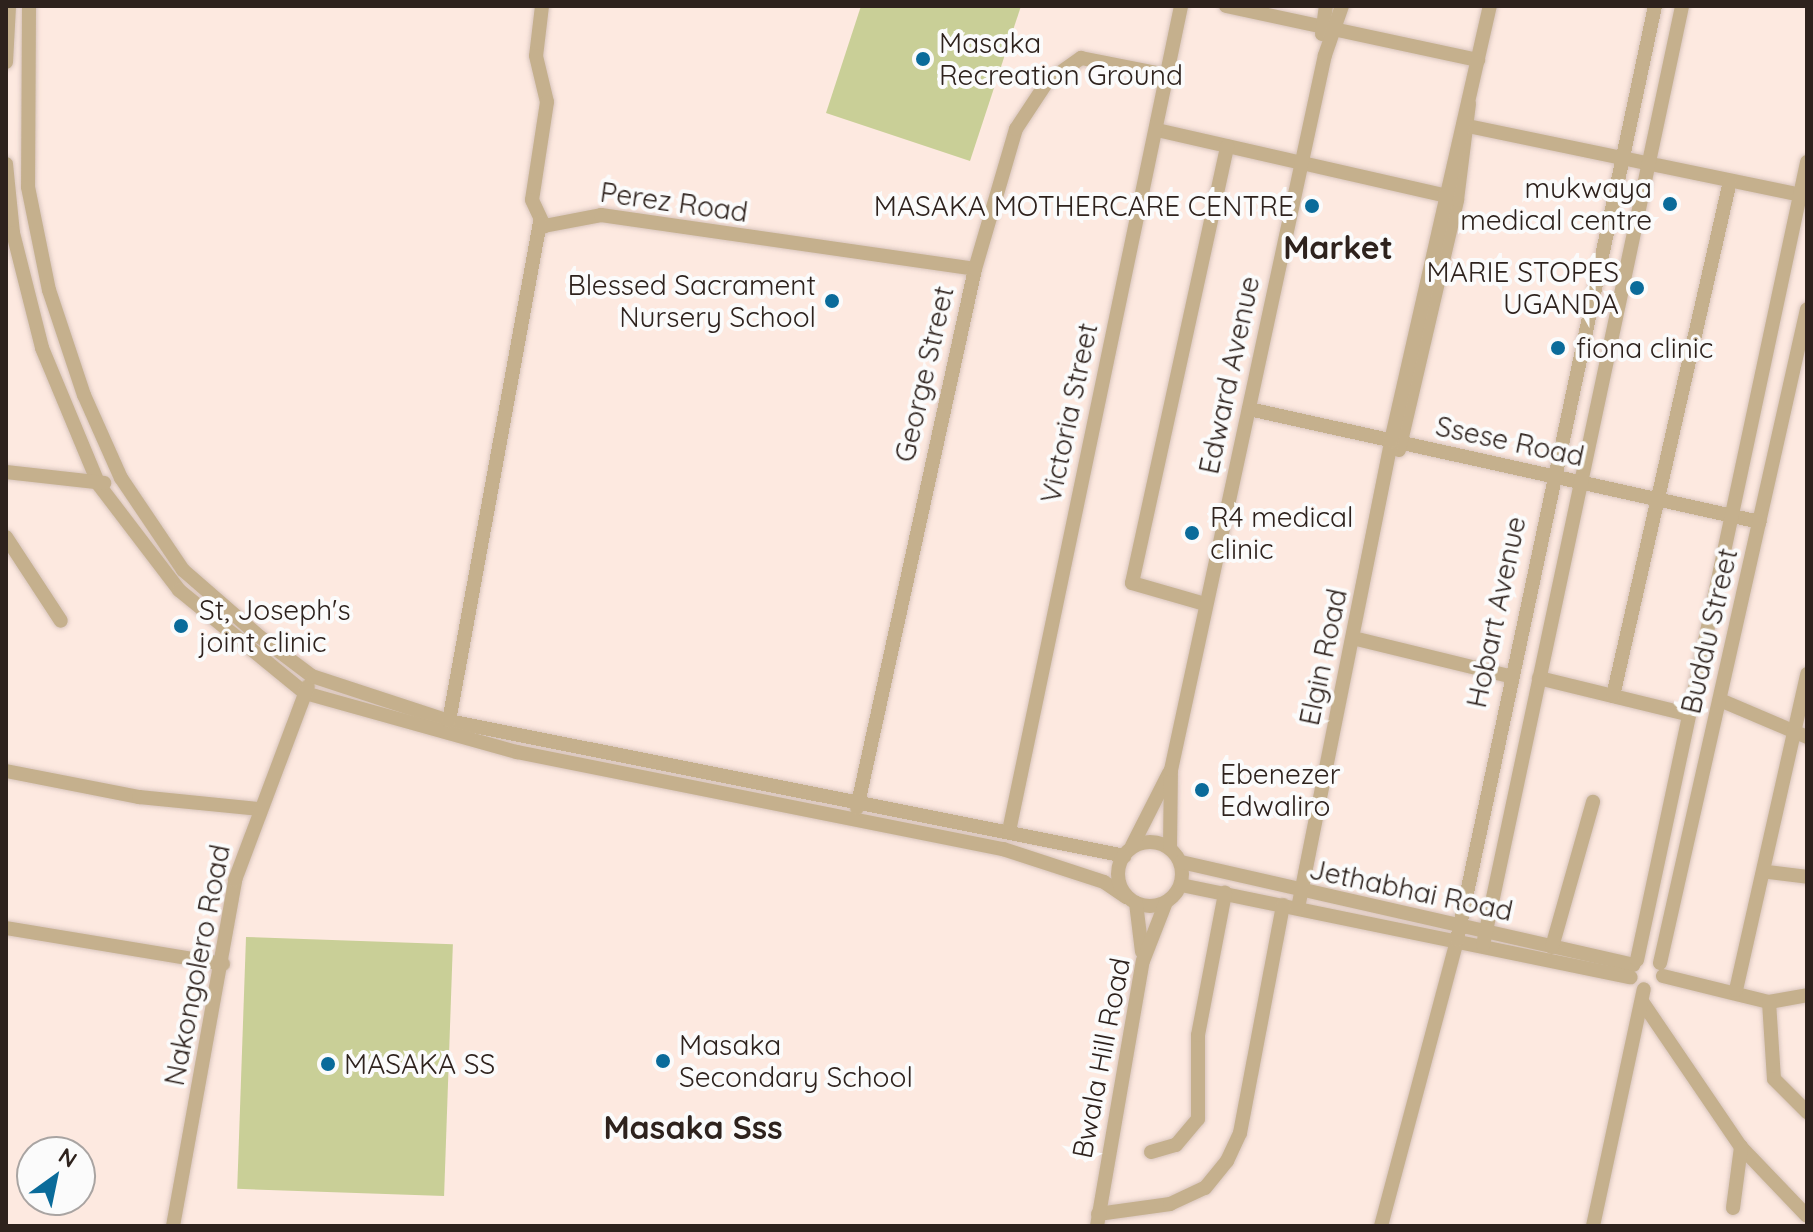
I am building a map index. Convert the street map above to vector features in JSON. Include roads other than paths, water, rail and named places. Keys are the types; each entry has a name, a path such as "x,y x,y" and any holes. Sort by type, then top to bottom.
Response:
{"street":[{"path":"6,62 9,6"},
{"path":"6,164 6,186 42,348 99,485 179,590 305,693 517,752 855,816 1003,849 1104,882 1131,900 1166,902 1181,885 1181,862 1170,848 1152,841 1129,851 1009,831 449,721 312,676 183,570 121,478 49,290 28,187 23,100 29,6"},
{"path":"449,721 540,222 532,200 547,102 536,56 542,6"},
{"name":"Victoria Street","path":"1009,831 1181,6"},
{"path":"1226,6 1478,60"},
{"name":"Edward Avenue","path":"1325,55 1321,25 1326,6"},
{"name":"Edward Avenue","path":"1170,848 1171,770 1325,55 1337,29 1342,6"},
{"name":"Elgin Road","path":"1098,1220 1170,1204 1205,1188 1227,1161 1240,1133 1397,442 1490,6"},
{"name":"Hobart Avenue","path":"1381,1226 1459,934 1551,477 1655,6"},
{"name":"Hobart Avenue","path":"1484,939 1682,6"},
{"name":"George Street","path":"855,816 975,269 1016,129 1047,82 1081,58 1167,75"},
{"path":"6,97 23,100"},
{"path":"1465,126 1804,196"},
{"name":"Elgin Road","path":"1397,442 1447,196 1465,126"},
{"path":"1157,130 1447,196"},
{"path":"1205,604 1132,583 1227,146"},
{"path":"1807,162 1804,196 1729,515 1633,967 1644,996 1741,1147 1807,1216"},
{"path":"1613,696 1730,181"},
{"path":"6,186 28,187"},
{"name":"Perez Road","path":"540,222 550,227 601,215 975,269"},
{"name":"Buddu Street","path":"1661,970 1807,309"},
{"name":"Ssese Road","path":"1249,409 1760,522"},
{"path":"6,472 99,485 121,478"},
{"path":"8,544 61,621"},
{"path":"1353,638 1509,676"},
{"path":"1736,990 1801,737 1807,674"},
{"name":"Nakongolero Road","path":"173,1226 223,964 235,880 312,676"},
{"path":"1539,678 1687,714"},
{"path":"1720,700 1801,737"},
{"path":"1143,961 1131,900 1117,875 1171,770"},
{"path":"6,771 260,809"},
{"path":"1552,947 1593,802"},
{"name":"Jethabhai Road","path":"1181,862 1294,902"},
{"path":"1768,872 1807,877"},
{"name":"Jethabhai Road","path":"1181,885 1294,902 1633,967"},
{"path":"1151,1152 1176,1145 1198,1119 1198,1035 1225,893"},
{"name":"Bwala Hill Road","path":"1098,1220 1143,961 1166,902"},
{"path":"6,928 223,964"},
{"name":"Jethabhai Road","path":"1484,939 1552,947 1633,967"},
{"path":"1633,967 1661,970 1769,1002 1807,995"},
{"path":"1593,1226 1644,996 1661,970"},
{"path":"1769,1002 1774,1079 1807,1112"},
{"path":"1733,1208 1741,1147"}],"place":[{"name":"Masaka Recreation Ground","path":"923,59"},
{"name":"mukwaya medical centre","path":"1670,204"},
{"name":"MASAKA MOTHERCARE CENTRE","path":"1312,206"},
{"name":"MARIE STOPES UGANDA","path":"1637,288"},
{"name":"Blessed Sacrament Nursery School","path":"832,301"},
{"name":"fiona clinic","path":"1558,348"},
{"name":"R4 medical clinic","path":"1192,533"},
{"name":"St, Joseph's joint clinic","path":"181,626"},
{"name":"Ebenezer Edwaliro","path":"1202,790"},
{"name":"Masaka Secondary School","path":"663,1061"},
{"name":"MASAKA SS","path":"328,1064"}],"district":[{"name":"Market","path":"1338,247"},
{"name":"Masaka Sss","path":"693,1127"}]}
